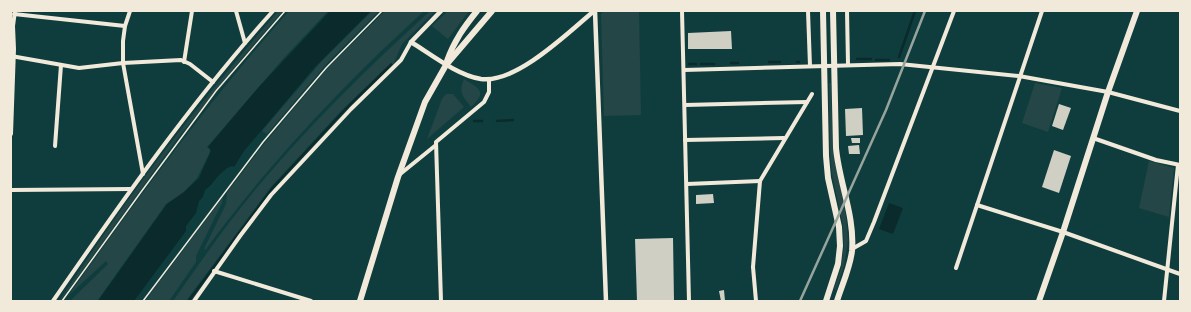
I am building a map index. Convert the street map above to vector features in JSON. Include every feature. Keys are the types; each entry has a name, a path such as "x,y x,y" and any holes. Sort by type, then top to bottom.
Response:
{"main road":[{"path":"446,65 453,44 477,11"},
{"path":"360,301 398,177 425,102 446,65 492,11"},
{"path":"823,11 827,170 839,227 840,246 838,264 826,301"},
{"path":"832,11 836,148 839,170 850,216 852,249 837,301"},
{"path":"1039,301 1108,92 1137,11"}],"street":[{"path":"130,11 125,26 123,63 143,174"},
{"path":"184,62 192,11"},
{"path":"236,11 245,43"},
{"path":"53,301 143,174 245,43 273,11"},
{"path":"194,301 214,271 271,195 341,120 401,60 411,42 441,11"},
{"path":"411,42 446,65 474,77 489,79 506,75 529,62 553,45 594,11"},
{"path":"594,11 606,301"},
{"path":"682,11 689,301"},
{"path":"808,11 810,66"},
{"path":"847,11 848,64"},
{"path":"852,249 866,240 874,222 954,11"},
{"path":"956,268 1042,11"},
{"path":"11,134 12,56 15,13 125,26"},
{"path":"12,56 79,68 123,63 181,60 190,64 214,82"},
{"path":"684,70 848,64 900,64 933,66 1019,76 1108,92 1180,112"},
{"path":"54,146 61,65"},
{"path":"398,177 436,145 436,142 484,102 489,92 489,79"},
{"path":"756,301 753,267 760,180 812,94"},
{"path":"684,105 807,102"},
{"path":"685,140 784,138"},
{"path":"1093,138 1156,160 1179,165 1164,301"},
{"path":"436,145 441,301"},
{"path":"687,184 760,180"},
{"path":"11,190 131,190"},
{"path":"977,205 1063,232 1180,274"},
{"path":"214,271 311,301"}],"path":[{"path":"62,301 216,91 285,11"},
{"path":"143,301 263,142 326,68 382,11"}],"shaded area":[{"path":"278,11 283,11 243,57 178,138 59,301 148,172 221,79"},
{"path":"289,11 328,11 282,60 207,147 210,150 209,154 197,178 184,192 166,204 97,301 70,301 108,264 106,261 68,296 202,115"},
{"path":"330,11 371,11 315,67 244,151 234,167 232,166 227,168 205,190 203,197 199,201 196,213 186,226 186,231 134,301 98,301 167,204 184,192 199,178 211,150 208,147 258,88"},
{"path":"372,11 379,11 329,61 267,134 262,131 321,62"},
{"path":"385,11 424,11 365,67 309,125 256,185 206,249 204,249 226,204 227,193 231,187 264,144 327,69"},
{"path":"430,11 435,11 402,44 393,65 391,63 341,111 271,187 186,301 173,301 237,212 300,138 342,94"},
{"path":"448,11 469,11 448,39 432,26"},
{"path":"604,11 639,11 641,115 604,116 601,14"},
{"path":"391,63 393,65 346,110 273,189 190,301 187,301 271,188 345,108"},
{"path":"464,79 480,91 479,98 471,107 461,91"},
{"path":"829,83 831,83 833,149 846,216 848,240 844,266 836,290 834,289 841,268 844,247 843,226 832,174 830,153"},
{"path":"1035,83 1062,88 1048,132 1022,123"},
{"path":"446,94 453,94 464,107 427,139 442,99"},
{"path":"1149,161 1174,168 1169,217 1139,208"},
{"path":"223,197 222,203 196,256 196,262 169,301 145,301"},
{"path":"889,203 903,208 893,234 879,229"}],"building":[{"path":"731,31 732,49 688,49 688,33"},
{"path":"1059,104 1071,108 1063,130 1052,126"},
{"path":"862,108 863,135 846,136 845,109"},
{"path":"851,138 860,138 860,143 852,143"},
{"path":"859,145 860,154 849,154 848,146"},
{"path":"1054,150 1071,156 1059,193 1042,187"},
{"path":"713,194 714,203 696,204 696,195"},
{"path":"673,238 674,301 637,301 635,239"},
{"path":"724,290 725,301 721,301 719,291"}],"waterway":[{"path":"899,57 915,11"},
{"path":"857,59 871,59"},
{"path":"876,60 889,60"},
{"path":"769,62 780,62"},
{"path":"731,63 738,63"},
{"path":"689,64 696,64"},
{"path":"701,64 714,64"},
{"path":"497,121 513,120"},
{"path":"474,121 482,121"}],"railway":[{"path":"800,301 886,110 925,11"}]}
